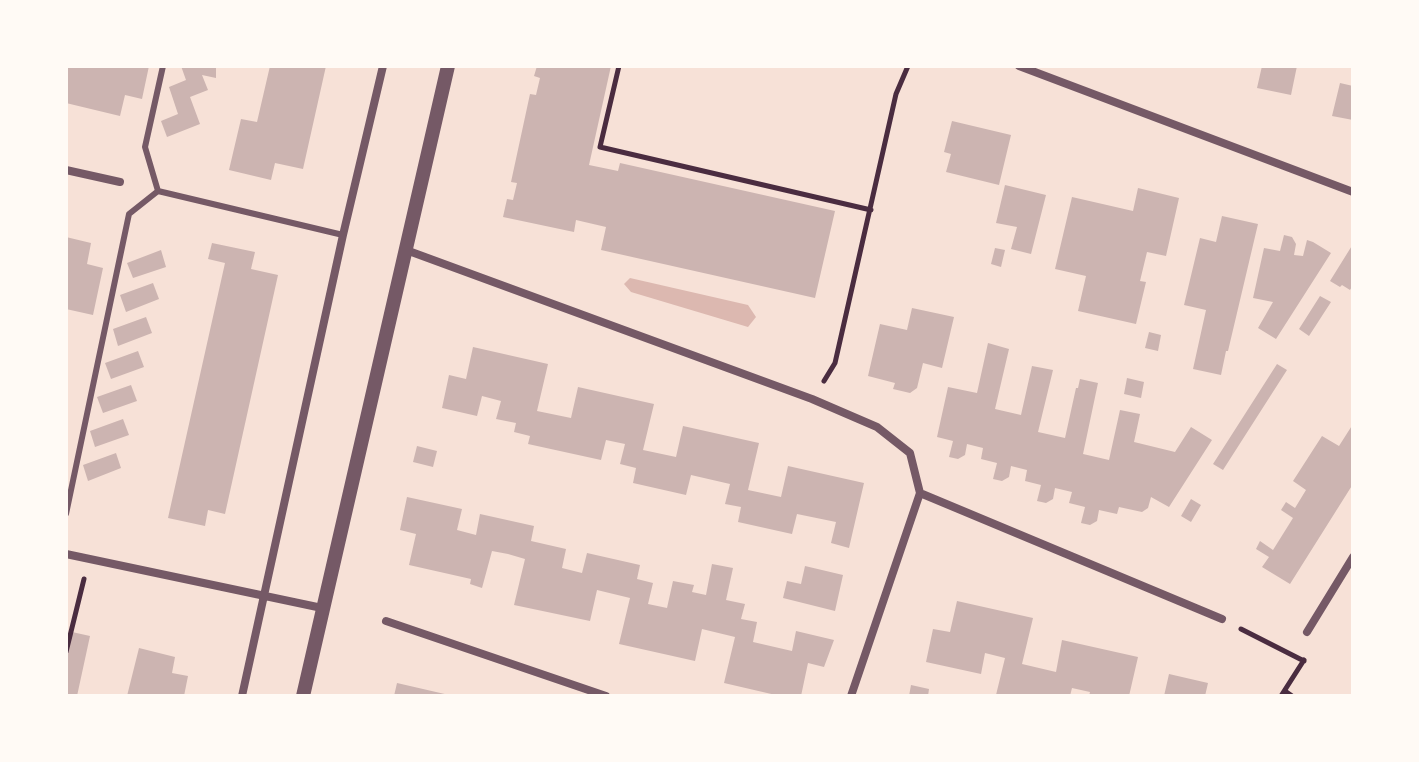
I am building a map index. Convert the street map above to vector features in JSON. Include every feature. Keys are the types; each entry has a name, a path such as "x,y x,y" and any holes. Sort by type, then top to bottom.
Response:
{"street":[{"path":"242,696 383,66"},
{"path":"303,696 448,66"},
{"path":"1019,66 1353,192"},
{"path":"66,170 120,182"},
{"path":"405,249 812,399 877,427 910,453 920,493 851,696"},
{"path":"920,493 1222,619"},
{"path":"66,554 322,608"},
{"path":"1307,632 1353,557"},
{"path":"386,621 606,696"}],"lane":[{"path":"158,191 145,147 163,66"},
{"path":"158,191 343,235"},
{"path":"66,514 129,214 158,191"}],"path":[{"path":"619,66 600,147 871,210"},
{"path":"812,399 835,363 896,94 908,66"},
{"path":"66,652 90,559"},
{"path":"1222,619 1304,661"},
{"path":"1292,696 1283,693 1304,661 1307,632"}],"shaded area":[{"path":"630,278 748,305 756,317 748,327 631,292 624,284"}],"building":[{"path":"66,66 149,66 142,99 125,95 120,116 66,103"},
{"path":"181,66 216,66 216,78 202,75 208,90 190,97 200,124 167,137 161,121 178,114 169,87 186,80"},
{"path":"270,66 326,66 303,169 275,163 271,180 229,170 241,119 257,122"},
{"path":"537,66 611,66 589,165 618,171 620,163 835,211 815,298 601,250 606,227 576,220 574,232 503,217 507,199 513,200 517,183 511,182 530,94 536,95 540,78 534,76"},
{"path":"1262,66 1297,66 1291,95 1257,88"},
{"path":"1340,83 1353,86 1353,120 1332,116"},
{"path":"952,121 1011,135 999,185 946,172 951,154 944,152"},
{"path":"1005,185 1046,195 1031,254 1011,249 1017,227 996,223"},
{"path":"1138,188 1179,198 1166,256 1147,252 1140,281 1146,282 1136,324 1078,311 1086,276 1055,269 1072,197 1133,211"},
{"path":"1222,216 1258,224 1221,375 1193,369 1206,310 1184,305 1200,238 1216,242"},
{"path":"1284,235 1292,237 1296,244 1294,255 1303,256 1307,240 1331,253 1276,339 1258,328 1273,302 1253,298 1264,248 1280,251"},
{"path":"66,237 91,243 87,264 103,268 93,315 66,309"},
{"path":"212,243 255,252 251,269 278,275 225,514 208,510 205,526 168,518 225,263 208,259"},
{"path":"1353,244 1353,285 1350,290 1330,281"},
{"path":"995,248 1005,250 1001,267 991,264"},
{"path":"161,250 166,267 133,278 127,263"},
{"path":"153,283 159,299 126,312 120,295"},
{"path":"1320,296 1331,302 1309,336 1299,329"},
{"path":"912,308 954,317 942,368 923,363 917,388 910,393 893,389 895,383 868,376 880,324 907,330"},
{"path":"146,317 152,333 118,346 113,329"},
{"path":"1149,332 1161,335 1158,351 1145,348"},
{"path":"988,343 1009,349 995,409 1021,415 1032,366 1053,370 1038,432 1065,438 1080,379 1098,383 1083,454 1109,460 1120,410 1140,414 1134,442 1175,452 1191,427 1212,440 1169,507 1151,497 1148,508 1142,512 1119,507 1117,514 1099,510 1097,521 1090,525 1081,523 1085,507 1069,503 1072,492 1055,488 1053,499 1046,503 1037,501 1041,485 1025,481 1027,470 1011,466 1009,477 1002,481 993,479 997,463 981,459 983,448 967,444 965,455 958,459 949,457 953,441 937,437 948,387 977,393"},
{"path":"473,347 548,364 537,411 571,418 578,387 654,404 643,450 676,457 683,426 759,443 748,490 781,497 788,466 864,483 849,548 831,543 836,522 797,514 792,534 738,522 741,507 725,504 730,484 691,475 686,495 633,483 636,468 620,464 625,444 606,440 601,460 528,444 530,436 514,432 516,423 496,419 501,401 482,396 477,416 442,408 449,375 466,379"},
{"path":"138,351 144,367 111,379 105,363"},
{"path":"1277,364 1287,370 1223,470 1213,464"},
{"path":"1127,378 1144,382 1141,398 1124,394"},
{"path":"131,385 137,401 103,413 97,397"},
{"path":"123,419 129,435 95,447 90,431"},
{"path":"1353,424 1353,484 1290,584 1262,567 1269,557 1256,549 1260,541 1273,550 1293,518 1281,510 1286,502 1295,508 1306,490 1293,481 1322,436 1339,446"},
{"path":"417,446 437,451 433,467 413,462"},
{"path":"116,453 121,468 88,481 83,465"},
{"path":"407,497 462,509 457,530 476,535 480,514 534,526 531,541 566,549 562,568 582,573 587,553 640,565 637,579 653,583 648,604 667,608 673,581 694,585 692,592 706,595 712,564 733,568 726,600 745,604 741,619 757,622 753,642 792,651 796,631 834,640 824,667 808,663 801,696 780,696 724,683 735,637 702,629 695,661 619,644 630,598 597,590 590,621 514,605 525,559 508,554 492,551 482,588 470,584 471,579 409,565 416,534 400,530"},
{"path":"1191,499 1201,505 1191,522 1181,516"},
{"path":"805,566 843,575 835,611 783,598 787,581 801,584"},
{"path":"957,601 1033,618 1022,664 1056,672 1062,640 1138,657 1129,696 1089,696 1090,692 1072,688 1070,696 1000,696 996,695 1005,658 985,653 981,674 926,662 933,629 950,632"},
{"path":"72,632 90,636 77,696 66,696 66,662"},
{"path":"139,648 175,657 172,673 188,676 184,696 127,696"},
{"path":"1169,674 1208,683 1205,696 1164,696"},
{"path":"397,683 449,695 449,696 394,696"},
{"path":"911,685 929,689 928,696 909,696"}]}
